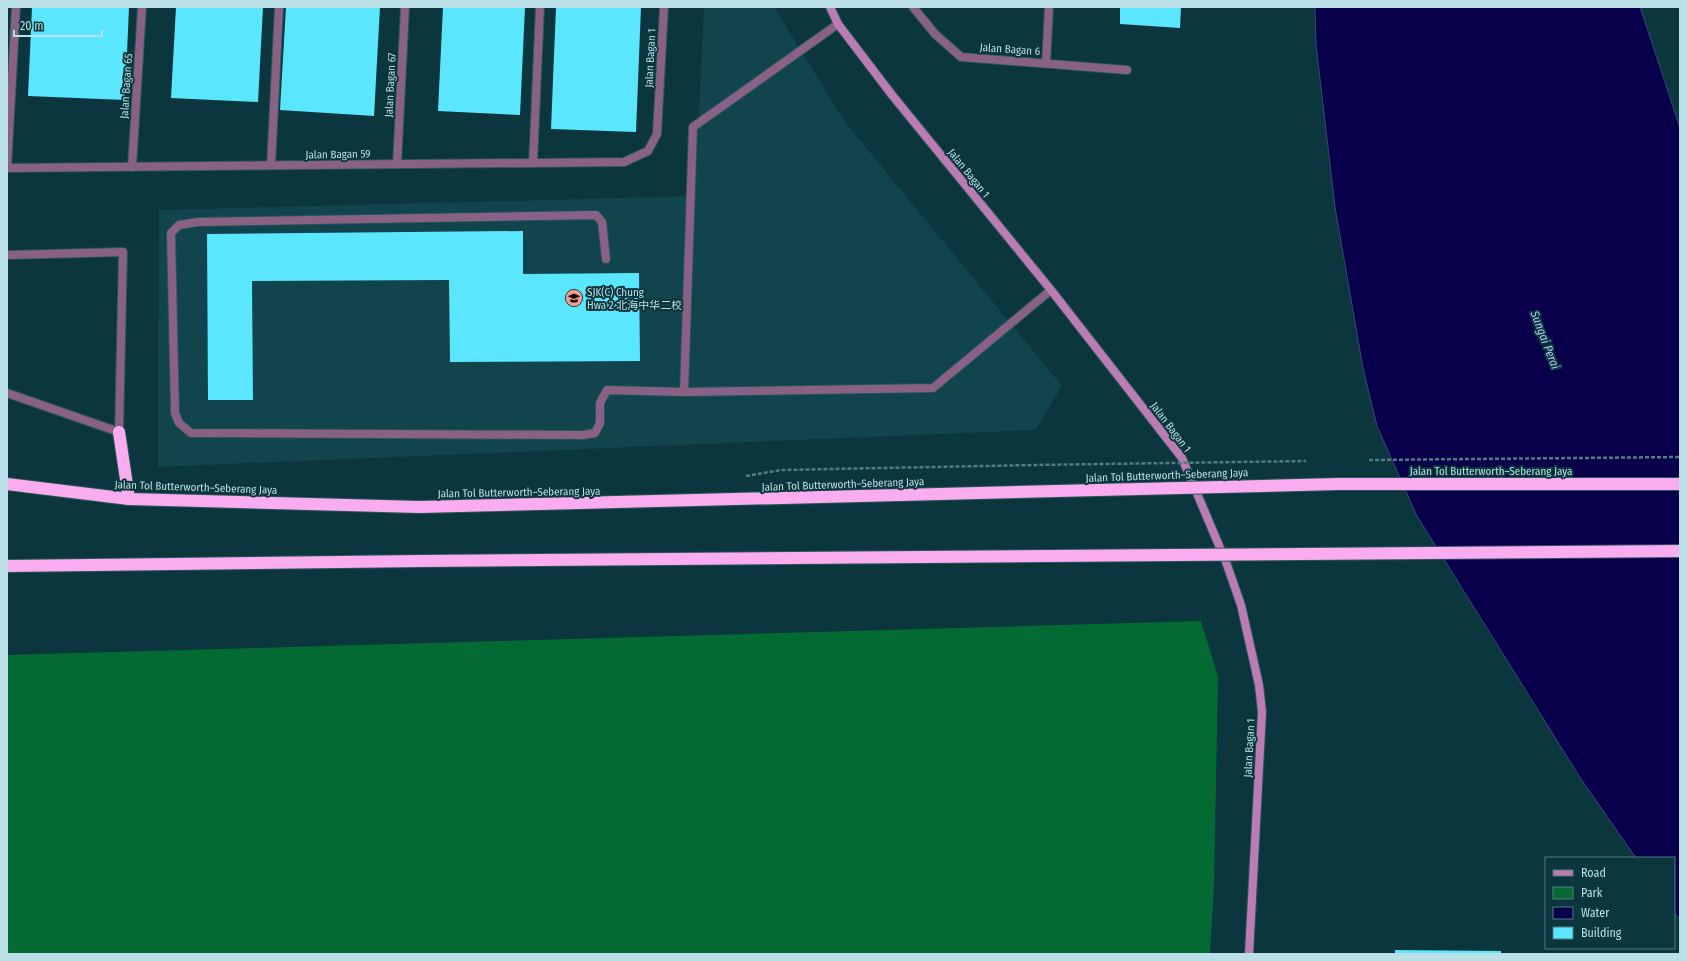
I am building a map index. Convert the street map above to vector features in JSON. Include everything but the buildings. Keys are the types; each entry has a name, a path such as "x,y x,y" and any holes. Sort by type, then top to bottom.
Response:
{"highway":[{"path":"119,432 129,498"},
{"name":"Jalan Tol Butterworth–Seberang Jaya","path":"7,484 129,498 419,507 1338,484 1680,484"},
{"path":"7,566 1680,550"}],"street":[{"path":"7,168 16,7"},
{"name":"Jalan Bagan 65","path":"132,167 142,7"},
{"path":"270,165 279,7"},
{"name":"Jalan Bagan 67","path":"397,164 405,7"},
{"path":"533,163 540,7"},
{"name":"Jalan Bagan 1","path":"657,134 664,7"},
{"name":"Jalan Bagan 1","path":"830,7 838,24 892,95 1050,290 1182,458 1226,562 1240,605 1258,685 1262,712 1249,954"},
{"name":"Jalan Bagan 6","path":"913,7 935,34 961,57 1127,70"},
{"path":"1046,63 1049,7"},
{"path":"684,392 693,127 838,24"},
{"name":"Jalan Bagan 59","path":"7,168 624,162 648,151 657,134"},
{"path":"606,260 602,222 596,215 198,222 179,225 171,233 175,413 179,423 191,433 582,435 595,433 600,423 600,404 607,390 684,392 933,388 1050,290"},
{"path":"7,254 123,252 119,432 7,393"}],"shaded area":[{"name":"SJK(C) Chung Hwa 2 北海中华二校","path":"704,7 774,7 845,122 1062,386 1035,430 158,467 159,210 695,196"}],"green space":[{"path":"1201,621 1218,677 1214,885 1210,954 7,954 7,655"}],"water":[{"name":"Sungai Perai","path":"1315,7 1640,7 1680,128 1680,920 1675,913 1675,857 1635,857 1581,779 1417,516 1377,426 1363,368 1335,207 1316,44"}],"place":[{"name":"SJK(C) Chung Hwa 2 北海中华二校","path":"574,298"}]}
